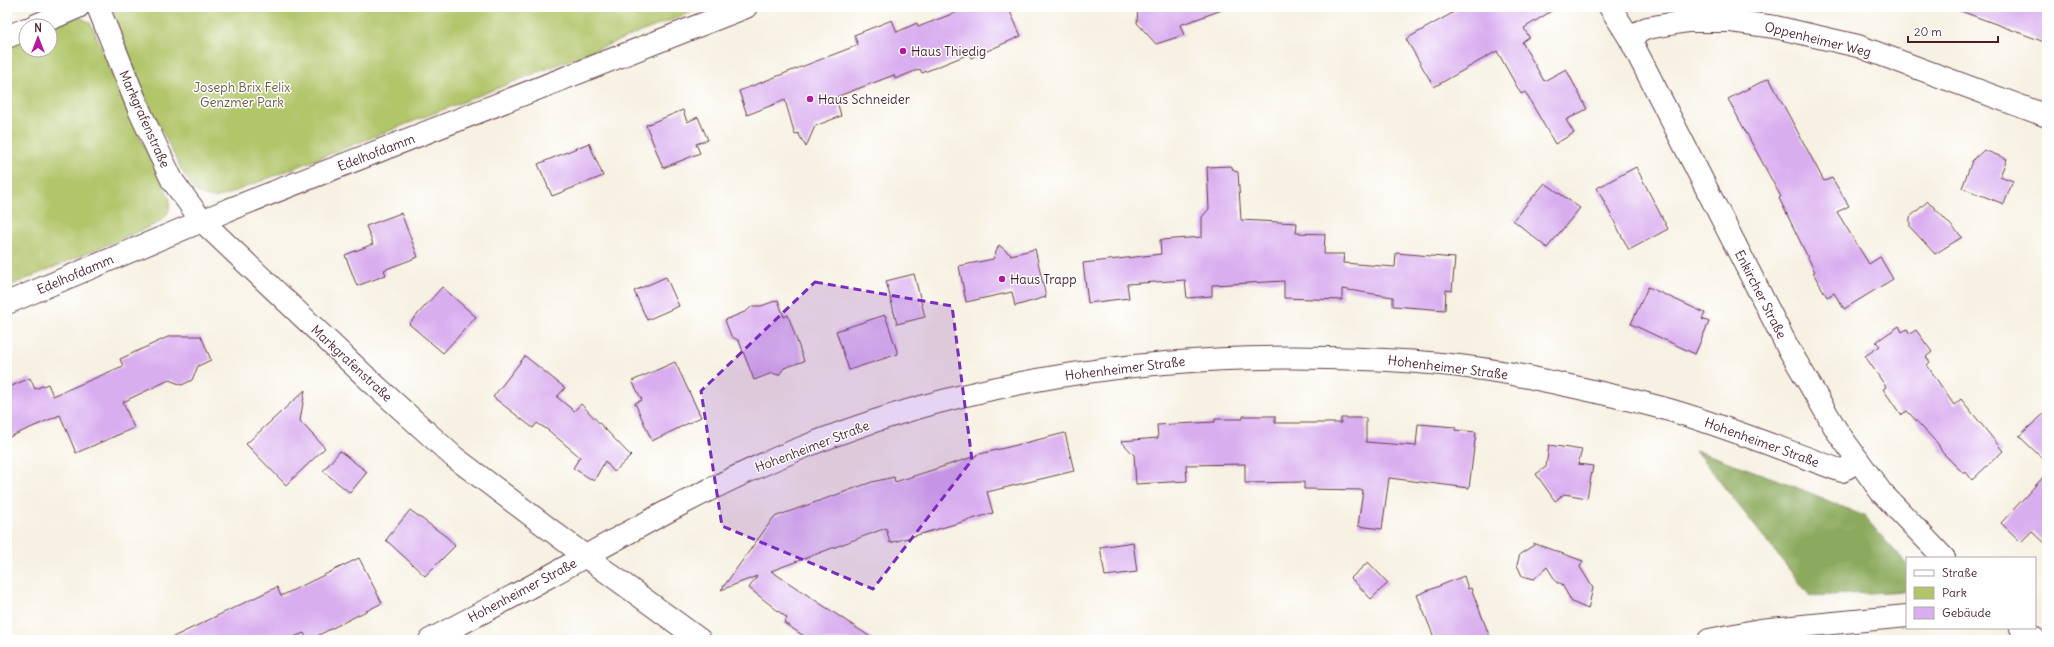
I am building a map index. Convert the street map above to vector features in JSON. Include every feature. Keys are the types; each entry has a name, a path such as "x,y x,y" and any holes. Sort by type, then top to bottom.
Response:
{"street":[{"path":"53,18 78,7"},
{"name":"Markgrafenstraße","path":"98,7 140,112 172,180 202,221 365,376 454,457 585,556 700,640"},
{"name":"Edelhofdamm","path":"7,303 202,221 746,7"},
{"name":"Enkircher Straße","path":"1610,7 1629,37 1787,346 1837,431 1881,492 1943,557"},
{"name":"Oppenheimer Weg","path":"1629,37 1648,28 1688,21 1731,21 1775,27 1858,46 2047,116"},
{"path":"7,37 18,32"},
{"name":"Hohenheimer Straße","path":"430,640 619,536 703,492 795,451 898,413 1006,386 1073,373 1204,358 1275,356 1381,359 1448,365 1525,376 1625,398 1674,412 1842,471 1858,460"},
{"path":"1710,640 1760,630 1906,616"},
{"path":"2022,629 2036,640"}],"highlighted area":[{"path":"815,282 952,306 972,460 873,589 722,526 701,391"}],"green space":[{"name":"Joseph Brix Felix Genzmer Park","path":"114,7 704,7 223,196 213,198 202,195 194,190 181,169 145,96 115,20"},
{"path":"80,17 89,22 94,30 127,110 170,199 169,207 165,217 156,224 7,287 7,42 18,37 18,58 58,58 58,24"},
{"path":"1695,450 1784,482 1864,516 1906,564 1906,591 1810,596"}],"building":[{"path":"970,7 1008,7 1021,36 971,58 969,54 922,73 920,69 895,79 894,75 836,97 841,116 815,126 806,147 798,133 795,135 785,100 747,115 739,91 858,45 854,35 892,20 897,32 917,23 918,27"},
{"path":"1138,7 1222,7 1222,10 1180,25 1184,35 1156,44 1137,23"},
{"path":"1463,7 1558,7 1524,28 1529,37 1522,42 1544,81 1566,69 1587,109 1566,120 1574,133 1555,144 1525,92 1521,94 1497,51 1434,87 1406,39"},
{"path":"1959,7 2047,7 2047,43 1958,10"},
{"path":"1769,78 1824,181 1832,178 1849,206 1837,212 1869,264 1880,257 1893,279 1844,309 1834,293 1827,297 1813,273 1815,272 1779,198 1781,197 1728,99"},
{"path":"683,110 687,122 698,117 708,140 696,144 700,153 663,168 646,125"},
{"path":"589,143 603,176 552,196 538,164"},
{"path":"1984,150 2007,159 2000,176 2013,181 2004,204 1962,188 1972,161"},
{"path":"1231,166 1234,171 1238,172 1241,220 1297,223 1296,233 1325,234 1324,254 1344,254 1343,263 1395,267 1396,253 1455,258 1452,291 1446,290 1445,310 1393,306 1393,297 1342,289 1342,300 1284,298 1284,281 1212,285 1212,296 1187,298 1185,280 1127,284 1129,298 1088,303 1083,263 1161,254 1160,240 1202,237 1202,217 1209,209 1207,167"},
{"path":"1636,167 1668,229 1629,250 1597,188"},
{"path":"1545,183 1580,208 1547,248 1513,220"},
{"path":"1928,201 1962,237 1935,254 1910,227 1910,217"},
{"path":"401,213 418,257 384,270 386,275 357,286 345,255 373,244 366,226"},
{"name":"Haus Trapp","path":"999,245 1011,255 1035,249 1046,297 1015,306 1012,292 966,302 959,266 993,259"},
{"path":"914,274 925,317 897,324 886,281"},
{"path":"666,277 679,306 647,320 634,291"},
{"path":"442,287 476,317 443,353 409,324"},
{"path":"1648,287 1705,313 1702,319 1709,322 1695,354 1631,324"},
{"path":"778,300 784,317 788,315 804,361 784,368 779,375 772,373 754,380 739,341 731,336 725,320 747,311 752,306 761,306"},
{"path":"885,315 898,354 849,370 836,331"},
{"path":"1899,326 1902,332 1907,329 1910,334 1916,330 1932,352 1926,357 1930,362 1927,365 1954,405 1961,399 2003,451 1972,480 1966,472 1964,474 1942,452 1938,444 1907,411 1901,415 1883,389 1886,387 1865,356 1880,346 1876,342"},
{"path":"170,336 201,336 211,360 198,366 192,380 182,385 169,380 123,402 134,428 76,453 60,415 7,438 7,388 30,378 35,389 48,384 53,396 123,366 120,359"},
{"path":"525,356 565,388 557,397 574,411 581,404 631,456 614,472 605,461 594,481 573,468 580,457 548,430 537,423 533,428 493,397"},
{"path":"675,362 701,417 652,441 635,403 642,400 632,381"},
{"path":"305,390 300,421 325,448 286,485 246,444"},
{"path":"2047,411 2047,463 2019,436"},
{"path":"1243,416 1275,416 1275,423 1341,423 1341,418 1366,418 1366,442 1416,446 1418,424 1455,427 1455,430 1476,432 1469,488 1389,478 1382,529 1358,526 1363,490 1304,489 1304,482 1245,483 1245,464 1186,465 1187,481 1136,484 1134,455 1121,441 1158,438 1157,425 1215,422 1215,419 1243,419"},
{"path":"1065,433 1074,471 987,492 993,513 890,543 886,528 771,571 875,640 810,640 784,623 787,618 749,588 757,576 721,590 774,517 872,482 894,477 895,482 976,455"},
{"path":"1549,445 1582,450 1578,464 1593,466 1587,498 1564,494 1555,501 1536,474 1546,467"},
{"path":"340,451 367,472 350,493 323,471"},
{"path":"2047,473 2047,545 2032,531 2021,542 2001,523"},
{"path":"410,510 448,538 455,546 425,576 386,540"},
{"path":"1133,542 1137,572 1105,576 1100,547"},
{"path":"1533,543 1583,561 1580,567 1593,588 1588,609 1572,602 1561,583 1557,583 1547,567 1534,579 1522,576 1517,565 1520,554 1534,545"},
{"path":"359,558 382,603 309,640 307,640 304,633 286,640 167,640 277,587 281,596"},
{"path":"1368,562 1388,583 1371,599 1351,578"},
{"path":"1464,576 1468,589 1471,588 1491,640 1435,640 1417,595"}],"place":[{"name":"Haus Thiedig","path":"903,51"},
{"name":"Haus Schneider","path":"810,99"},
{"name":"Haus Trapp","path":"1002,279"}]}
